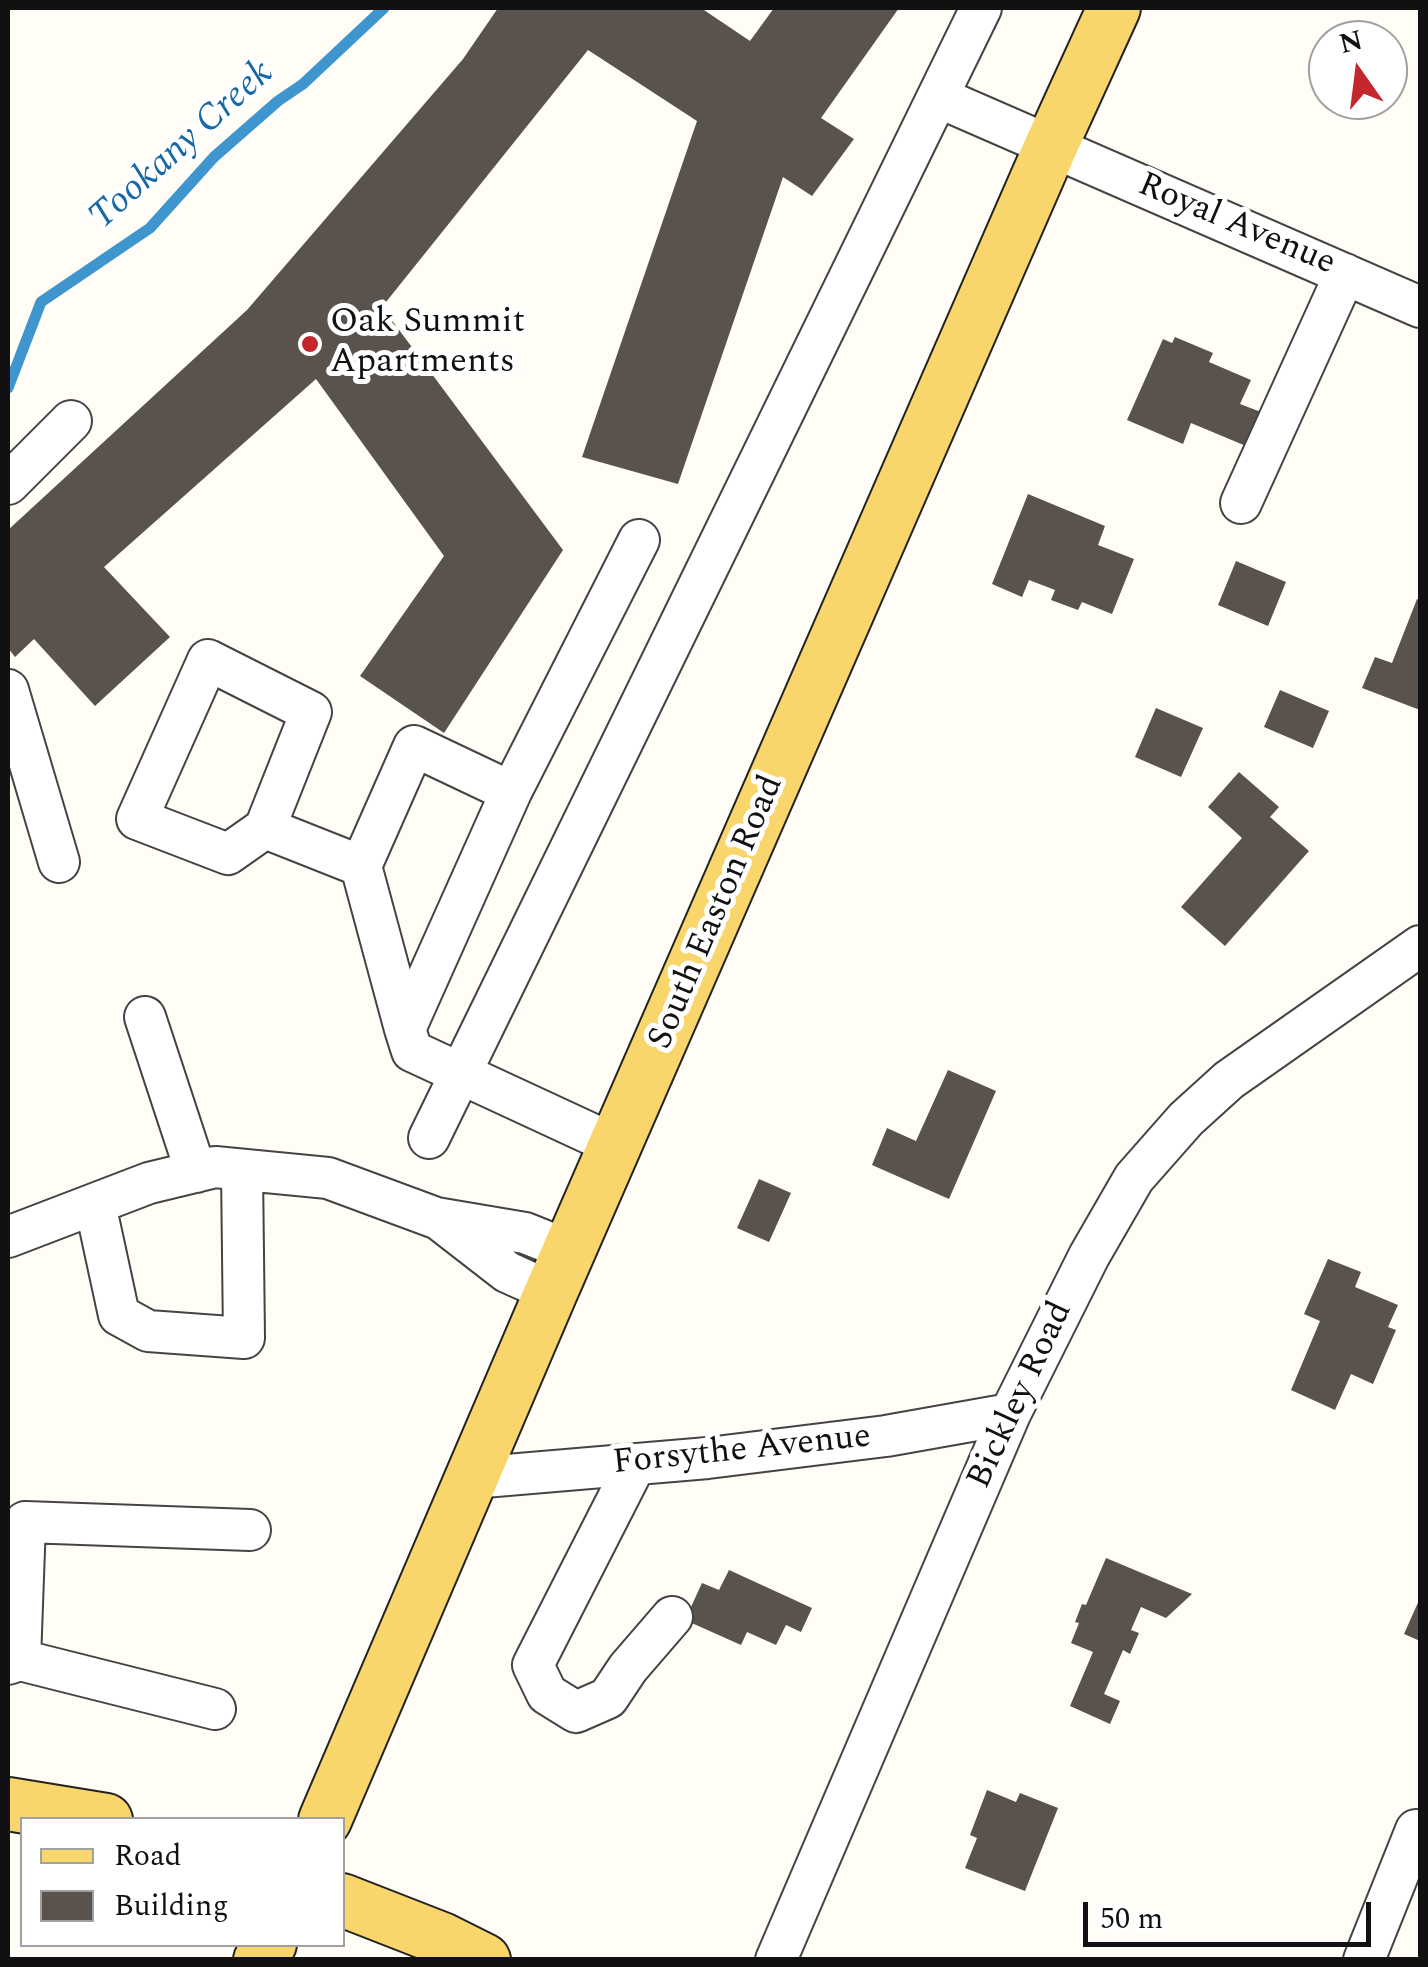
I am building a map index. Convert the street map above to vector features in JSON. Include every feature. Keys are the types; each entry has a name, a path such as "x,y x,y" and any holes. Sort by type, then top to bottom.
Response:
{"main road":[{"name":"South Easton Road","path":"326,1817 560,1272 1114,8"},
{"path":"8,1804 88,1817"},
{"path":"345,1901 484,1960"}],"street":[{"path":"428,1138 981,8"},
{"name":"Royal Avenue","path":"938,96 1420,307"},
{"path":"1241,502 1345,274"},
{"path":"8,484 72,422"},
{"path":"406,1028 511,792 639,540"},
{"path":"208,660 311,712 264,828 228,854 137,819 208,660"},
{"path":"8,690 58,862"},
{"path":"511,792 414,746 361,866 412,1052 617,1146"},
{"path":"264,828 361,866"},
{"name":"Bickley Road","path":"776,1960 1010,1414 1134,1178 1186,1118 1229,1080 1420,946"},
{"path":"145,1017 196,1172"},
{"path":"8,1237 149,1183 215,1167 328,1178 436,1218 525,1232 560,1272"},
{"path":"95,1204 118,1315 148,1331 244,1338 242,1170"},
{"name":"Forsythe Avenue","path":"472,1478 708,1458 886,1436 1010,1414"},
{"path":"636,1465 533,1665 546,1694 576,1712 608,1698 672,1617"},
{"path":"215,1709 14,1661 25,1522 250,1530"},
{"path":"1364,1960 1416,1830"}],"building":[{"name":"Oak Summit Apartments","path":"498,8 701,8 750,41 774,8 899,8 821,118 854,139 812,196 783,177 678,484 582,457 697,121 588,50 382,307 563,550 444,733 360,676 444,556 316,379 104,567 170,637 95,706 34,639 15,657 8,648 8,530 247,310 463,59"},
{"path":"1175,337 1213,353 1209,362 1251,380 1240,404 1261,412 1246,446 1191,423 1183,444 1127,420 1163,339 1172,343"},
{"path":"1028,494 1105,526 1098,545 1134,559 1112,614 1082,602 1078,610 1051,600 1055,590 1029,580 1022,597 992,584"},
{"path":"1236,561 1286,582 1268,626 1218,605"},
{"path":"1417,599 1420,710 1362,688 1375,657 1392,663"},
{"path":"1280,690 1329,711 1313,748 1264,727"},
{"path":"1156,708 1203,728 1181,777 1135,757"},
{"path":"1239,772 1279,807 1270,817 1309,851 1225,946 1181,907 1242,838 1208,807"},
{"path":"948,1070 996,1091 949,1199 872,1165 887,1128 916,1141"},
{"path":"759,1179 791,1193 769,1242 737,1228"},
{"path":"1328,1259 1361,1272 1355,1287 1398,1305 1388,1327 1396,1330 1373,1384 1351,1374 1335,1410 1291,1390 1320,1321 1304,1314"},
{"path":"1106,1558 1192,1594 1166,1618 1141,1607 1131,1630 1139,1633 1130,1654 1123,1650 1104,1694 1120,1701 1110,1724 1070,1706 1093,1652 1071,1643 1079,1623 1075,1622"},
{"path":"729,1570 812,1608 801,1632 786,1625 776,1645 747,1632 741,1645 685,1620 702,1583 719,1590"},
{"path":"1420,1598 1420,1641 1404,1634"},
{"path":"987,1790 1016,1802 1020,1793 1058,1808 1025,1891 965,1868 977,1838 970,1835"}],"waterway":[{"name":"Tookany Creek","path":"8,388 41,302 150,228 214,157 303,84 384,8"}],"place":[{"name":"Oak Summit Apartments","path":"310,344"}]}
